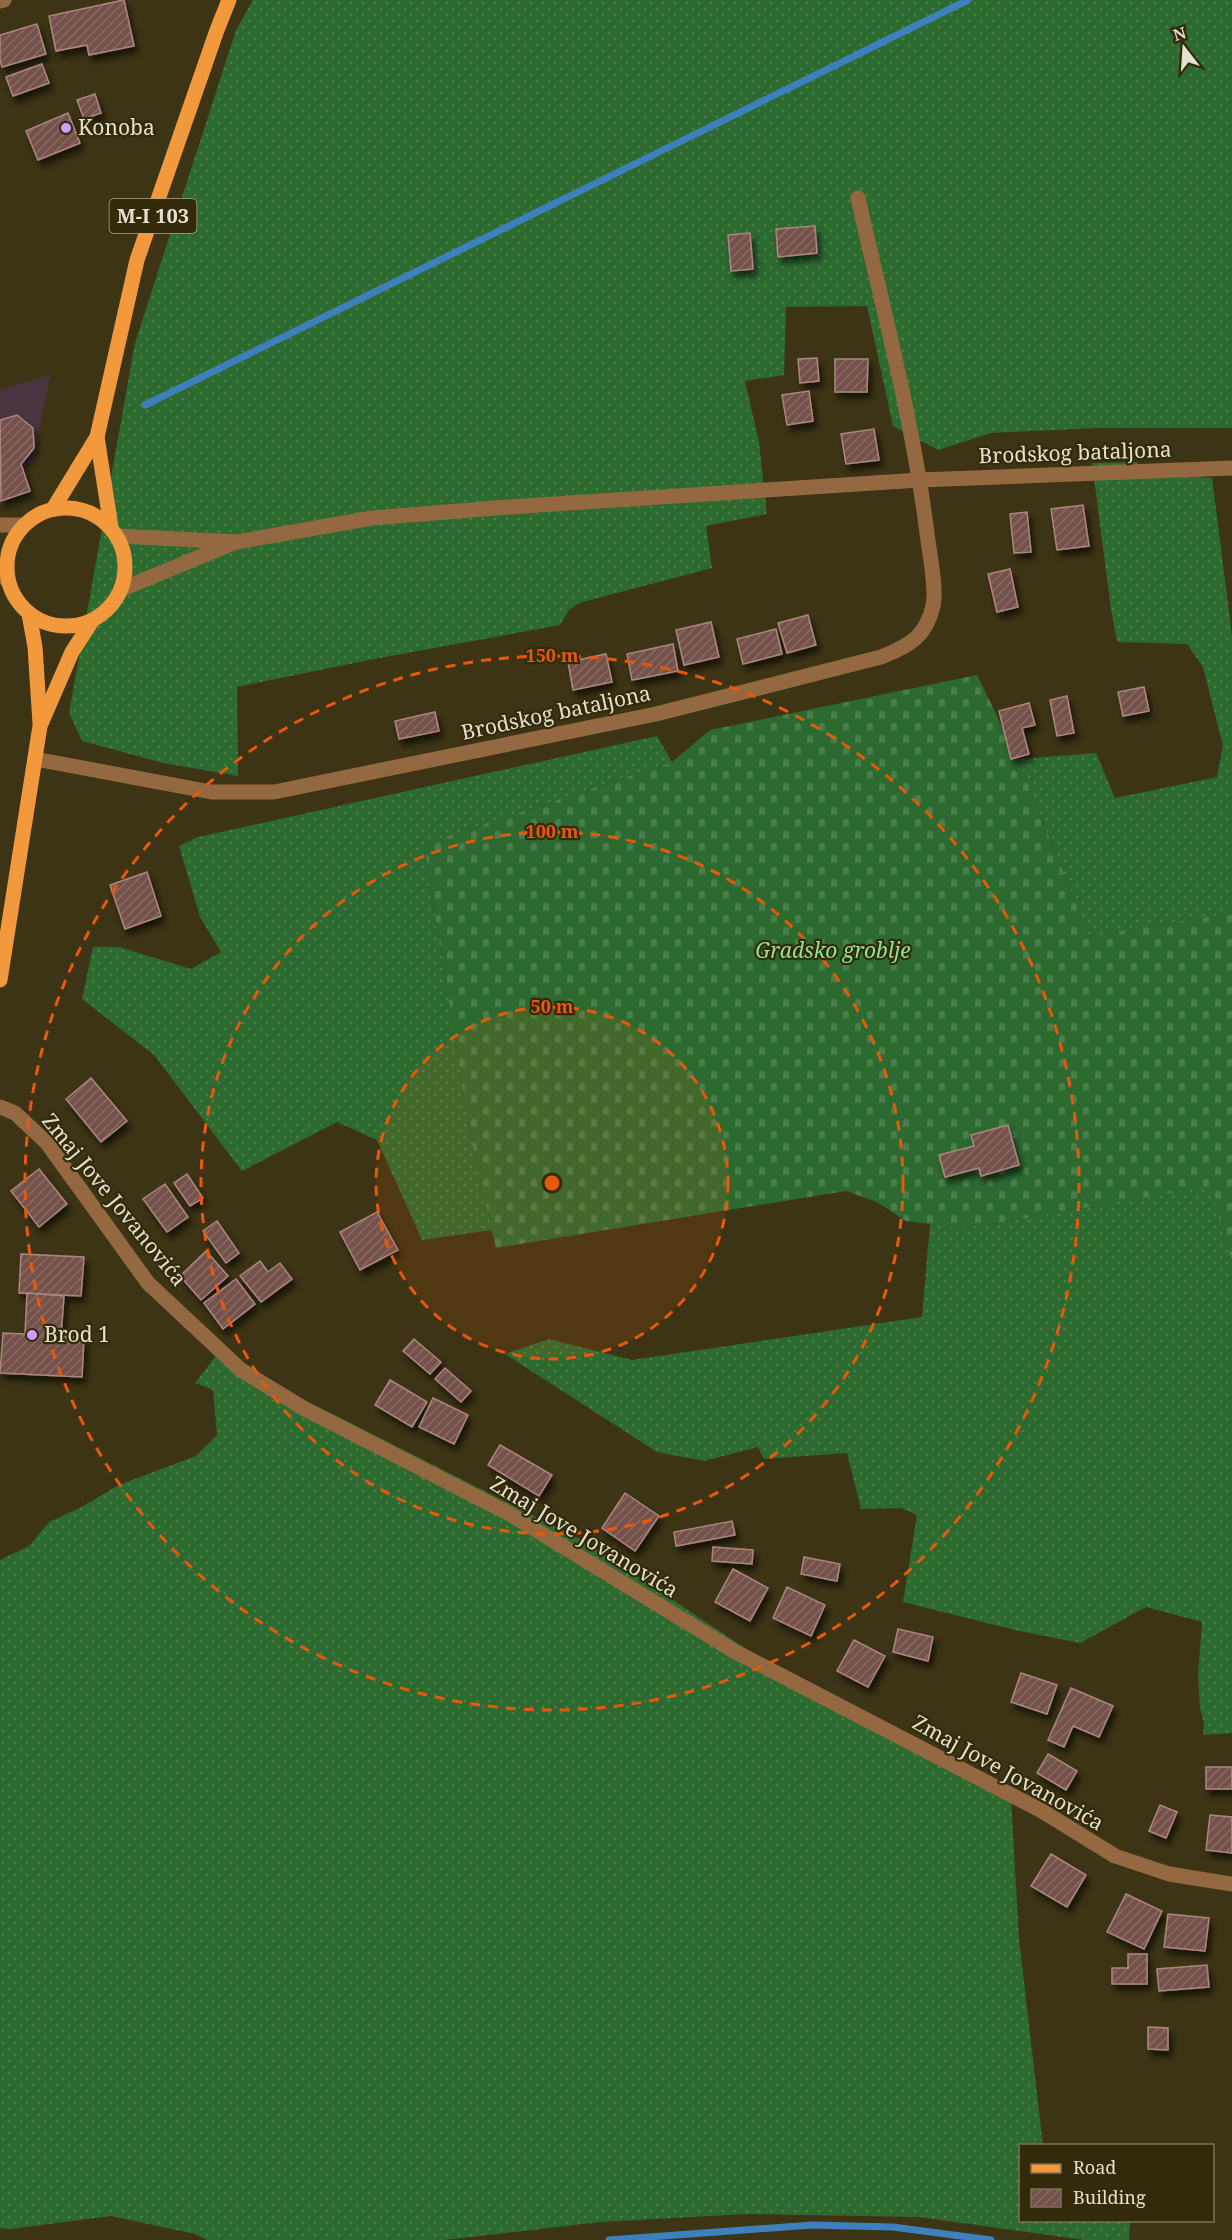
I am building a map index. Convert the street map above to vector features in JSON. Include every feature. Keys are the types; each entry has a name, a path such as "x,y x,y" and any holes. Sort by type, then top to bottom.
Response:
{"main road":[{"name":"M-I 103","path":"53,509 97,437 137,260 229,0"},
{"name":"M-I 103","path":"97,437 114,532 124,553 126,571 122,589"},
{"path":"114,532 99,517 84,511 68,508 53,509 42,513 24,525 14,539 8,554 4,577 18,602 29,614 49,624 71,627 92,621 105,613 115,602 122,589"},
{"path":"0,980 40,726 35,647 29,614"},
{"path":"40,726 72,652 92,621"}],"street":[{"name":"Brodskog bataljona","path":"35,759 210,792 274,792 656,714 881,657 903,648 923,633 933,604 932,573 920,480 858,198"},
{"name":"Brodskog bataljona","path":"122,589 237,542 384,517 920,480 1232,468"},
{"path":"0,525 24,525"},
{"name":"Brodskog bataljona","path":"114,532 237,542"},
{"name":"Zmaj Jove Jovanovića","path":"0,1107 15,1113 47,1143 148,1282 241,1370 305,1409 507,1513 734,1651 1042,1811 1115,1856 1169,1874 1232,1884"}],"shaded area":[{"path":"50,375 33,463 0,473 0,390"}],"green space":[{"path":"253,0 1232,0 1232,428 1097,428 991,433 938,450 893,426 867,306 786,307 784,375 745,381 759,442 767,514 706,526 712,568 579,603 569,610 560,625 237,687 238,776 163,763 82,741 69,713 135,343 236,30"},
{"path":"1137,462 1143,474 1212,478 1232,635 1232,913 1089,936 1018,759 1096,753 1115,798 1217,777 1223,746 1203,667 1187,644 1117,642 1092,463"},
{"name":"Gradsko groblje","path":"977,675 1018,759 1089,936 1232,913 1232,1261 1210,1186 987,1225 953,1227 906,1221 877,1202 846,1191 496,1248 470,1136 424,844 672,762 710,730"},
{"path":"657,736 672,762 424,844 470,1136 492,1230 422,1240 377,1140 337,1122 242,1171 154,1055 82,999 93,947 119,947 191,969 221,952 200,917 179,846 198,837"},
{"path":"1211,1185 1232,1261 1232,1733 1203,1735 1204,1723 1200,1708 1198,1675 1202,1622 1146,1607 1080,1643 1019,1631 903,1602 917,1515 901,1508 861,1509 847,1453 764,1459 758,1447 704,1461 657,1452 505,1354 549,1339 632,1360 922,1317 930,1224 953,1227 987,1225"},
{"path":"218,1353 241,1370 587,1543 814,1694 1011,1798 1019,1939 1043,2144 1019,2144 1019,2222 1130,2222 1129,2240 1084,2240 919,2217 747,2214 601,2222 444,2240 207,2240 195,2234 111,2216 11,2229 0,2228 0,1560 29,1546 49,1522 78,1509 119,1485 196,1456 217,1435 213,1390 195,1383"}],"building":[{"path":"124,0 134,46 89,55 87,45 56,51 49,16"},
{"path":"37,24 46,54 2,67 0,35"},
{"path":"42,64 49,83 13,96 6,77"},
{"path":"95,94 101,113 84,119 77,100"},
{"path":"68,113 80,143 38,160 26,131"},
{"path":"815,226 817,253 778,257 776,229"},
{"path":"750,233 753,269 731,271 728,235"},
{"path":"817,358 819,381 800,383 798,359"},
{"path":"835,359 868,359 867,392 835,392"},
{"path":"809,391 813,421 787,425 782,395"},
{"path":"17,415 33,428 34,448 21,464 30,491 1,501 0,420"},
{"path":"874,429 879,460 846,464 841,434"},
{"path":"1083,505 1089,546 1057,550 1051,509"},
{"path":"1027,512 1031,552 1014,553 1010,514"},
{"path":"1010,569 1018,607 997,612 988,574"},
{"path":"808,615 816,645 787,653 778,623"},
{"path":"711,622 719,657 684,665 676,630"},
{"path":"776,629 782,654 743,664 737,639"},
{"path":"673,644 678,671 632,680 627,654"},
{"path":"606,654 612,682 573,690 568,662"},
{"path":"1144,687 1149,711 1123,716 1118,692"},
{"path":"1067,696 1074,733 1057,736 1050,700"},
{"path":"1029,703 1035,725 1022,728 1029,754 1011,759 999,711"},
{"path":"435,712 439,731 399,739 395,721"},
{"path":"147,872 161,916 125,929 110,885"},
{"path":"91,1078 127,1121 101,1142 66,1099"},
{"path":"1008,1125 1019,1165 981,1176 979,1168 945,1177 939,1155 974,1146 971,1135"},
{"path":"39,1169 67,1204 39,1227 11,1191"},
{"path":"187,1174 203,1198 190,1206 174,1183"},
{"path":"165,1184 188,1217 167,1232 143,1199"},
{"path":"377,1212 398,1250 360,1270 340,1232"},
{"path":"217,1221 239,1253 226,1263 203,1231"},
{"path":"206,1251 228,1276 201,1300 180,1276"},
{"path":"21,1254 84,1257 81,1296 19,1293"},
{"path":"260,1261 268,1272 280,1263 292,1279 261,1302 240,1276"},
{"path":"236,1279 255,1304 223,1329 204,1303"},
{"name":"Brod 1","path":"27,1293 64,1296 61,1336 84,1338 82,1377 0,1373 3,1333 25,1334"},
{"path":"414,1339 441,1362 430,1374 403,1351"},
{"path":"445,1368 471,1391 461,1402 435,1379"},
{"path":"390,1380 427,1402 412,1427 375,1405"},
{"path":"433,1398 468,1415 454,1444 419,1427"},
{"path":"500,1445 552,1475 539,1496 488,1465"},
{"path":"625,1493 659,1516 635,1551 602,1528"},
{"path":"732,1521 735,1535 676,1546 674,1532"},
{"path":"713,1547 753,1550 752,1564 712,1561"},
{"path":"804,1557 840,1564 837,1581 801,1574"},
{"path":"733,1569 768,1588 750,1621 715,1602"},
{"path":"787,1587 825,1605 811,1636 773,1618"},
{"path":"898,1629 933,1637 928,1661 893,1652"},
{"path":"854,1640 885,1656 868,1687 837,1671"},
{"path":"1021,1673 1057,1685 1047,1714 1011,1702"},
{"path":"1071,1688 1113,1706 1099,1737 1073,1726 1064,1747 1048,1740"},
{"path":"1048,1754 1077,1771 1066,1790 1037,1773"},
{"path":"1206,1767 1232,1767 1232,1789 1206,1789"},
{"path":"1160,1805 1177,1812 1166,1838 1149,1831"},
{"path":"1210,1815 1232,1817 1232,1853 1206,1850"},
{"path":"1051,1854 1086,1875 1067,1907 1031,1886"},
{"path":"1126,1894 1162,1911 1144,1949 1107,1932"},
{"path":"1168,1914 1209,1918 1205,1951 1164,1947"},
{"path":"1128,1954 1147,1954 1147,1984 1112,1984 1112,1968 1128,1968"},
{"path":"1207,1965 1209,1987 1159,1991 1157,1969"},
{"path":"1148,2027 1168,2028 1168,2050 1148,2049"}],"waterway":[{"path":"145,405 968,0"},
{"path":"609,2240 812,2225 893,2227 991,2240"}],"place":[{"name":"Konoba","path":"66,128"},
{"name":"Brod 1","path":"32,1335"}]}
